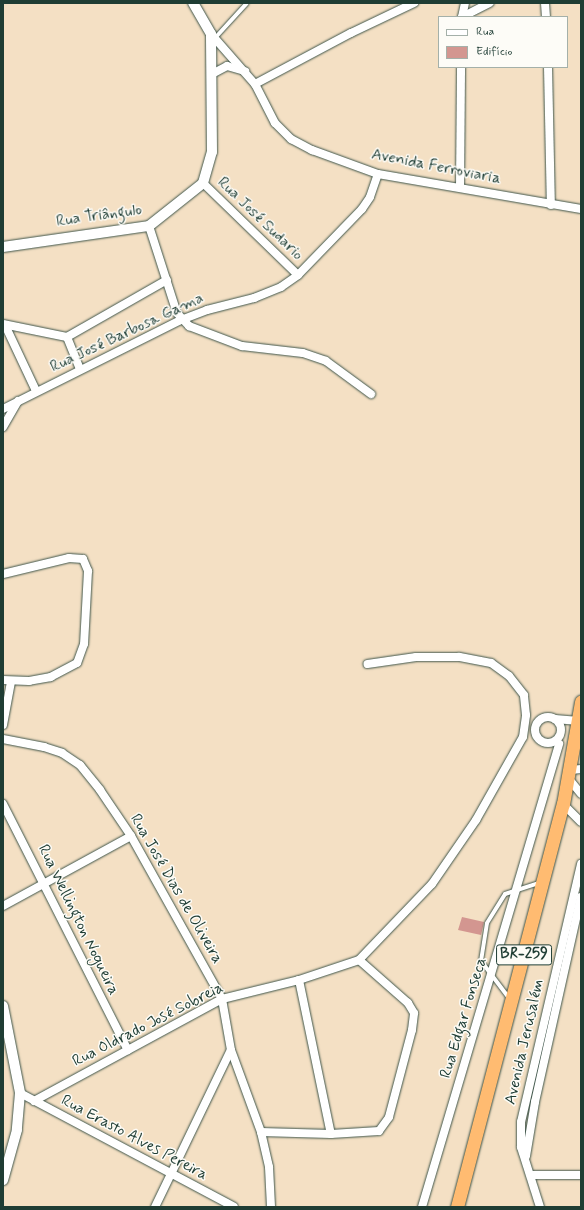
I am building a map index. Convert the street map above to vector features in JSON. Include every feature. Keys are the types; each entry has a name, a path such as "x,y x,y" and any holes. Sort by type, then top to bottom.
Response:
{"highway":[{"name":"BR-259","path":"457,1207 563,804 574,773 574,746 581,702"}],"street":[{"name":"Avenida Ferroviaria","path":"193,3 212,38 245,71 255,84 275,123 291,139 312,150 378,174 581,209"},
{"path":"255,84 351,33 414,3"},
{"path":"462,16 465,3"},
{"path":"464,16 490,3"},
{"path":"545,3 546,16"},
{"path":"203,183 212,152 212,38"},
{"path":"212,74 228,66 245,71"},
{"path":"460,187 461,68"},
{"path":"548,68 551,205"},
{"name":"Rua José Barbosa Gama","path":"3,409 36,391 181,320 207,310 268,294 298,275 362,209 370,197 378,174"},
{"name":"Rua Triângulo","path":"3,247 149,226 203,183"},
{"name":"Rua José Sudario","path":"203,183 298,275"},
{"path":"149,226 181,320 200,333 242,346 302,353 326,360 371,394"},
{"path":"4,324 67,337 167,280"},
{"path":"4,324 36,391"},
{"path":"67,337 80,370"},
{"path":"3,427 18,401"},
{"path":"3,574 69,558 83,559 88,571 84,644 77,663 51,677 7,681 3,725"},
{"name":"Rua Oldrado José Sobreia","path":"34,1100 222,999 299,980 359,960 432,884 476,820 522,737 526,715 524,695 510,676 491,663 452,657 416,657 368,664"},
{"path":"526,715 579,721"},
{"path":"539,740 534,728 543,717"},
{"path":"555,719 561,730 555,743"},
{"path":"522,737 574,746"},
{"name":"Rua José Dias de Oliveira","path":"3,739 44,746 62,753 80,766 100,790 131,836 222,999 231,1050 261,1132 269,1167 271,1207"},
{"name":"Rua Edgar Fonseca","path":"422,1207 490,976 518,888 555,743"},
{"path":"574,773 581,794"},
{"name":"Rua Wellington Nogueira","path":"3,804 128,1050"},
{"path":"563,804 580,820"},
{"path":"3,906 131,836"},
{"name":"Avenida Jerusalém","path":"540,1207 532,1175 522,1147 521,1122 581,864"},
{"path":"526,1157 535,1102 581,897"},
{"path":"261,1132 330,1134 370,1133 379,1131 385,1126 414,1020 412,1007 359,960"},
{"path":"299,980 330,1134"},
{"path":"3,1006 7,1017 20,1093 16,1130 3,1180"},
{"path":"155,1207 231,1050"},
{"name":"Rua Erasto Alves Pereira","path":"20,1093 172,1172 234,1207"},
{"path":"532,1175 581,1175"},
{"path":"533,1207 536,1192"}],"lane":[{"path":"212,38 247,3"},
{"path":"511,1002 490,976 481,961 487,923 505,894 518,888 543,882"}],"building":[{"path":"462,917 484,922 481,935 458,930"}]}
